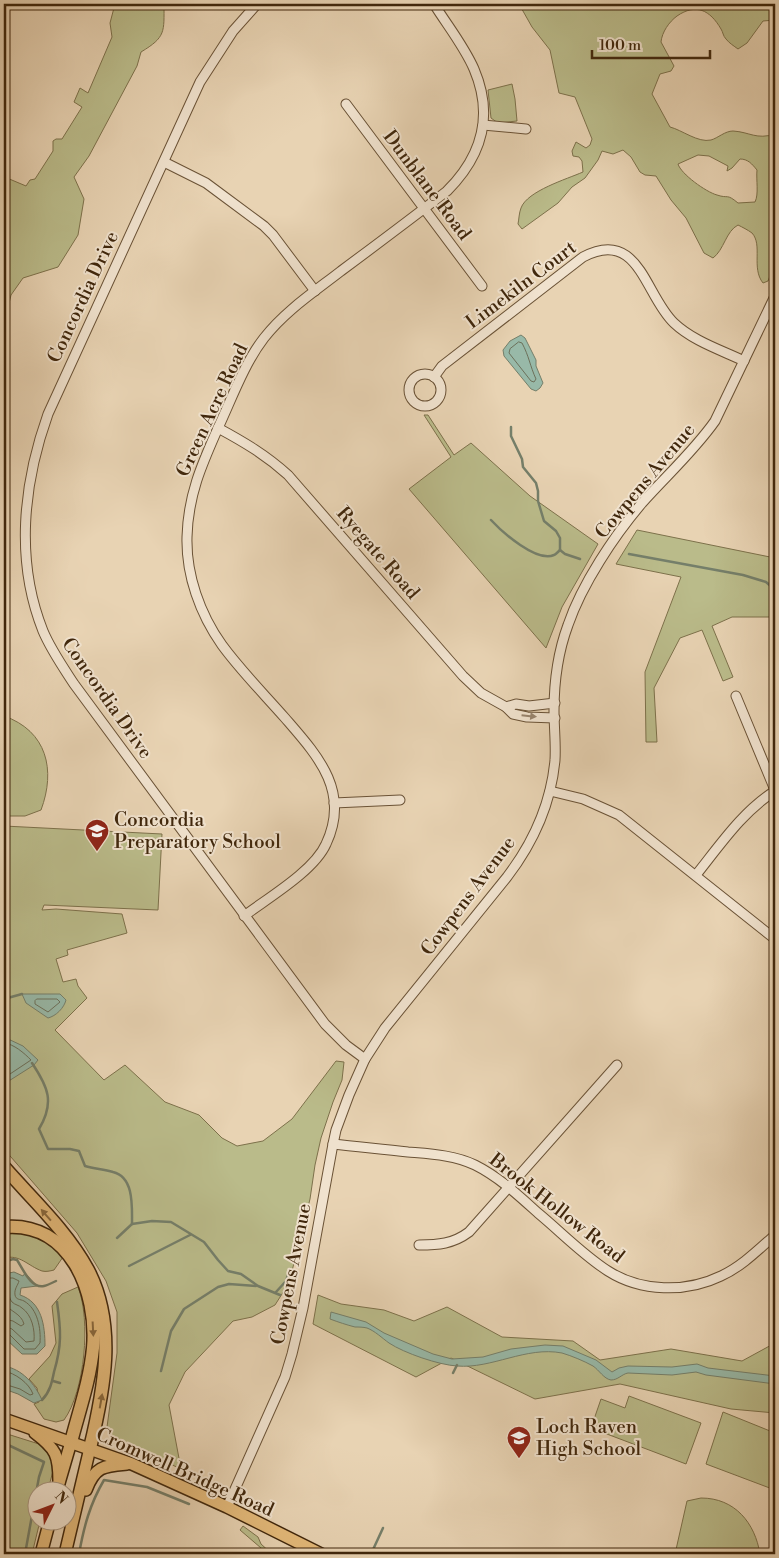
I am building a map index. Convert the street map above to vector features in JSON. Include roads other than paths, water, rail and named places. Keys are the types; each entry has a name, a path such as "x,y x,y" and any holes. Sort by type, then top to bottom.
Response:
{"highway":[{"path":"4,1167 78,1254 87,1269 99,1298 106,1346 105,1365 100,1406 90,1448"},
{"path":"4,1227 18,1226 30,1228 51,1238 61,1246 75,1265 86,1290 92,1320 93,1347 91,1368 71,1442"}],"main road":[{"name":"Cromwell Bridge Road","path":"4,1419 132,1464 227,1507 321,1554"},
{"path":"26,1427 54,1449 59,1462 58,1480"},
{"path":"60,1480 71,1442"},
{"path":"78,1504 90,1448"},
{"path":"78,1513 90,1479 94,1474 107,1466 132,1464"},
{"path":"42,1554 48,1530"},
{"path":"65,1554 72,1530"}],"street":[{"name":"Concordia Drive","path":"257,4 233,32 200,82 58,390 38,443 27,500 25,537 28,574 31,592 43,632 61,665 325,1024 346,1045 365,1059"},
{"name":"Green Acre Road","path":"244,916 302,872 321,854 331,830 334,803 332,786 314,751 222,644 200,606 193,584 186,539 192,494 198,471 252,357 262,340 275,324 315,291 447,191 468,166 481,139 484,125 483,100 474,68 434,4"},
{"name":"Dunblane Road","path":"346,104 482,286"},
{"path":"484,125 526,129"},
{"path":"164,162 206,183 264,226 273,235 315,291"},
{"name":"Limekiln Court","path":"434,376 442,366 583,257 594,251 606,250 619,251 638,266 664,310 681,329 695,338 744,361"},
{"name":"Cowpens Avenue","path":"227,1507 285,1377 301,1316 333,1144 342,1114 365,1059 385,1028 516,865 535,833 550,791 555,759 555,703 561,649 568,624 580,598 606,553 624,527 710,428 721,410 775,296"},
{"name":"Ryegate Road","path":"218,428 252,446 288,475 463,676 481,692 506,707 513,714 527,717 555,718"},
{"path":"696,875 752,808 775,790 736,696"},
{"path":"506,707 516,704 529,706 555,703"},
{"path":"550,791 583,799 619,815 775,939"},
{"path":"334,803 400,800"},
{"path":"419,1245 439,1245 461,1238 478,1223 616,1065"},
{"name":"Brook Hollow Road","path":"333,1144 455,1158 473,1164 510,1188 597,1264 624,1279 652,1287 682,1288 710,1281 733,1269 775,1235"}],"water":[{"path":"521,335 525,338 536,360 536,366 543,383 536,391 531,389 504,356 503,350 510,341"},
{"path":"22,994 60,994 66,1000 59,1011 48,1018 26,1003"},
{"path":"6,1038 23,1046 38,1060 34,1065 4,1084 4,1039"},
{"path":"14,1272 23,1276 25,1273 37,1286 21,1288 20,1295 33,1303 41,1316 45,1346 37,1354 22,1354 6,1339 4,1331 6,1301 4,1296 4,1274"},
{"path":"331,1312 366,1322 384,1333 433,1354 452,1359 483,1357 511,1349 545,1345 563,1346 596,1360 612,1372 628,1366 672,1367 697,1364 708,1368 775,1376 775,1384 696,1372 672,1375 628,1373 611,1380 582,1360 562,1353 549,1352 535,1352 470,1366 450,1365 403,1351 367,1328 355,1327 330,1319"},
{"path":"4,1366 17,1370 27,1378 36,1388 42,1400 34,1403 4,1389"}],"waterway":[{"path":"511,427 511,436 522,459 523,467 536,483 538,501 544,521 556,531 560,538 560,550 565,554 580,559"},
{"path":"491,520 503,532 529,551 547,556 554,555 560,550"},
{"path":"629,554 743,575 766,582 775,590"},
{"path":"4,999 22,994"},
{"path":"32,1063 42,1080 47,1095 47,1111 39,1129 48,1149 79,1151 85,1166 120,1175 125,1180 130,1193 132,1224 152,1221 171,1222 204,1242 228,1271 241,1274 258,1286 280,1295"},
{"path":"117,1238 132,1224"},
{"path":"129,1266 190,1235"},
{"path":"4,1262 13,1259 17,1260 28,1278 39,1286 46,1286 56,1281"},
{"path":"276,1292 286,1281 290,1269"},
{"path":"161,1371 171,1331 184,1309 218,1287 229,1284 256,1286"},
{"path":"42,1400 50,1387 60,1345 57,1302"},
{"path":"453,1373 457,1365"},
{"path":"53,1381 60,1383"},
{"path":"4,1443 44,1462 39,1477 25,1554"},
{"path":"79,1554 88,1516 104,1480 147,1487 189,1504"},
{"path":"371,1554 383,1528"}],"place":[{"name":"Concordia Preparatory School","path":"97,852"},
{"name":"Loch Raven High School","path":"519,1459"}]}
